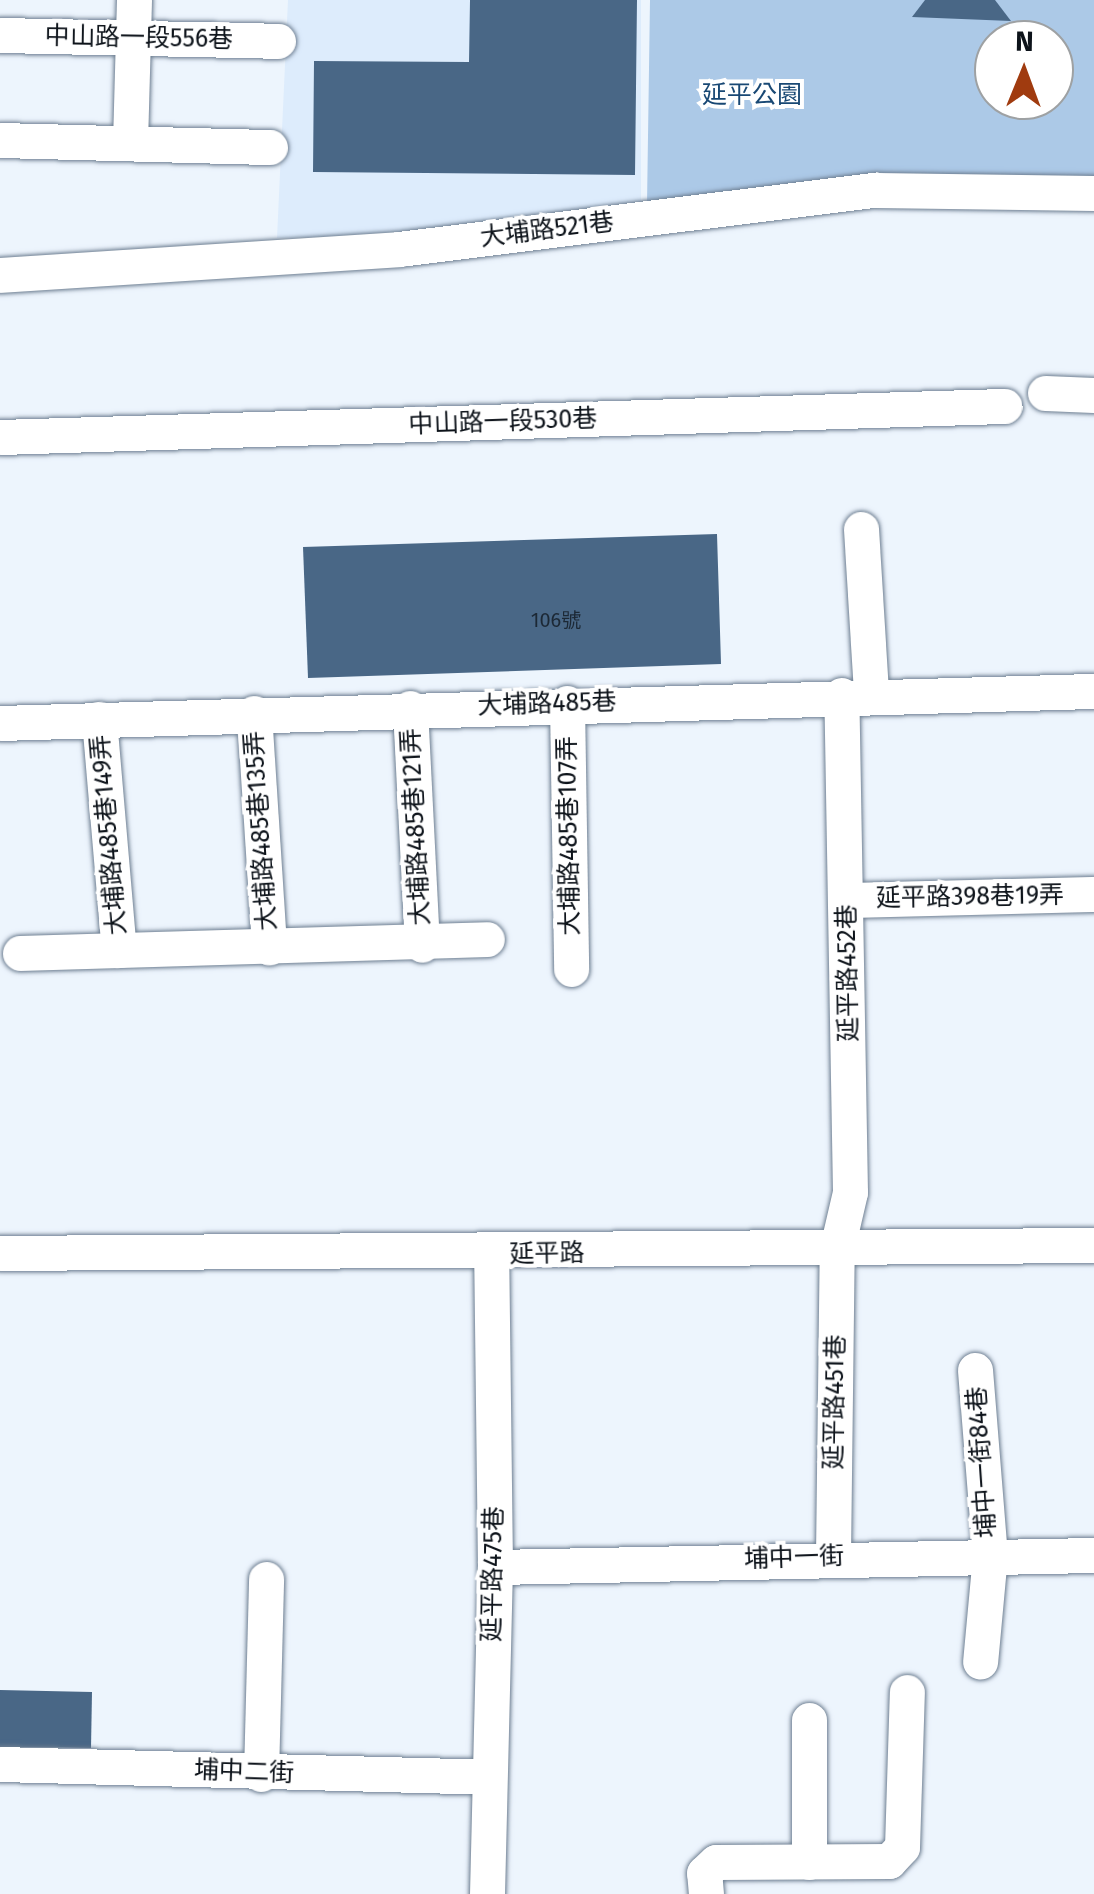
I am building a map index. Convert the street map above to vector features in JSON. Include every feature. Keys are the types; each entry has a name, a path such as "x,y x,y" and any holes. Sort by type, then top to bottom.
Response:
{"street":[{"path":"130,143 134,0"},
{"name":"中山路一段556巷","path":"0,36 278,41"},
{"path":"0,140 270,147"},
{"name":"大埔路521巷","path":"0,275 399,249 875,190 1094,193"},
{"path":"1044,394 1094,395"},
{"name":"中山路一段530巷","path":"0,437 1005,406"},
{"name":"延平路452巷","path":"837,1248 850,1192 847,900 861,529"},
{"name":"大埔路485巷","path":"0,722 856,694 1094,691"},
{"name":"大埔路485巷107弄","path":"567,703 571,969"},
{"name":"大埔路485巷121弄","path":"410,708 422,945"},
{"name":"大埔路485巷135弄","path":"254,714 268,948"},
{"name":"大埔路485巷149弄","path":"99,719 119,950"},
{"name":"延平路398巷19弄","path":"847,900 1094,894"},
{"path":"20,954 422,945 487,938"},
{"name":"延平路","path":"0,1253 491,1255 1094,1245"},
{"name":"延平路451巷","path":"833,1556 837,1248"},
{"name":"延平路475巷","path":"487,1894 495,1568 491,1255"},
{"name":"埔中一街84巷","path":"975,1370 990,1555 980,1662"},
{"name":"埔中一街","path":"495,1568 833,1556 1094,1555"},
{"path":"261,1774 266,1579"},
{"path":"706,1894 704,1873 716,1862 889,1860 902,1847 907,1692"},
{"path":"809,1720 810,1862"},
{"name":"埔中二街","path":"0,1764 261,1774 489,1777"}],"shaded area":[{"path":"288,0 641,0 641,208 393,235 277,238"}],"green space":[{"name":"延平公園","path":"650,0 1094,0 1094,180 647,204"}],"building":[{"path":"470,0 637,0 635,175 313,172 314,61 469,62"},
{"path":"925,0 995,0 1010,20 986,20 912,17"},
{"path":"717,534 721,664 308,678 303,547"},
{"path":"0,1690 92,1692 91,1748 0,1747"}]}
